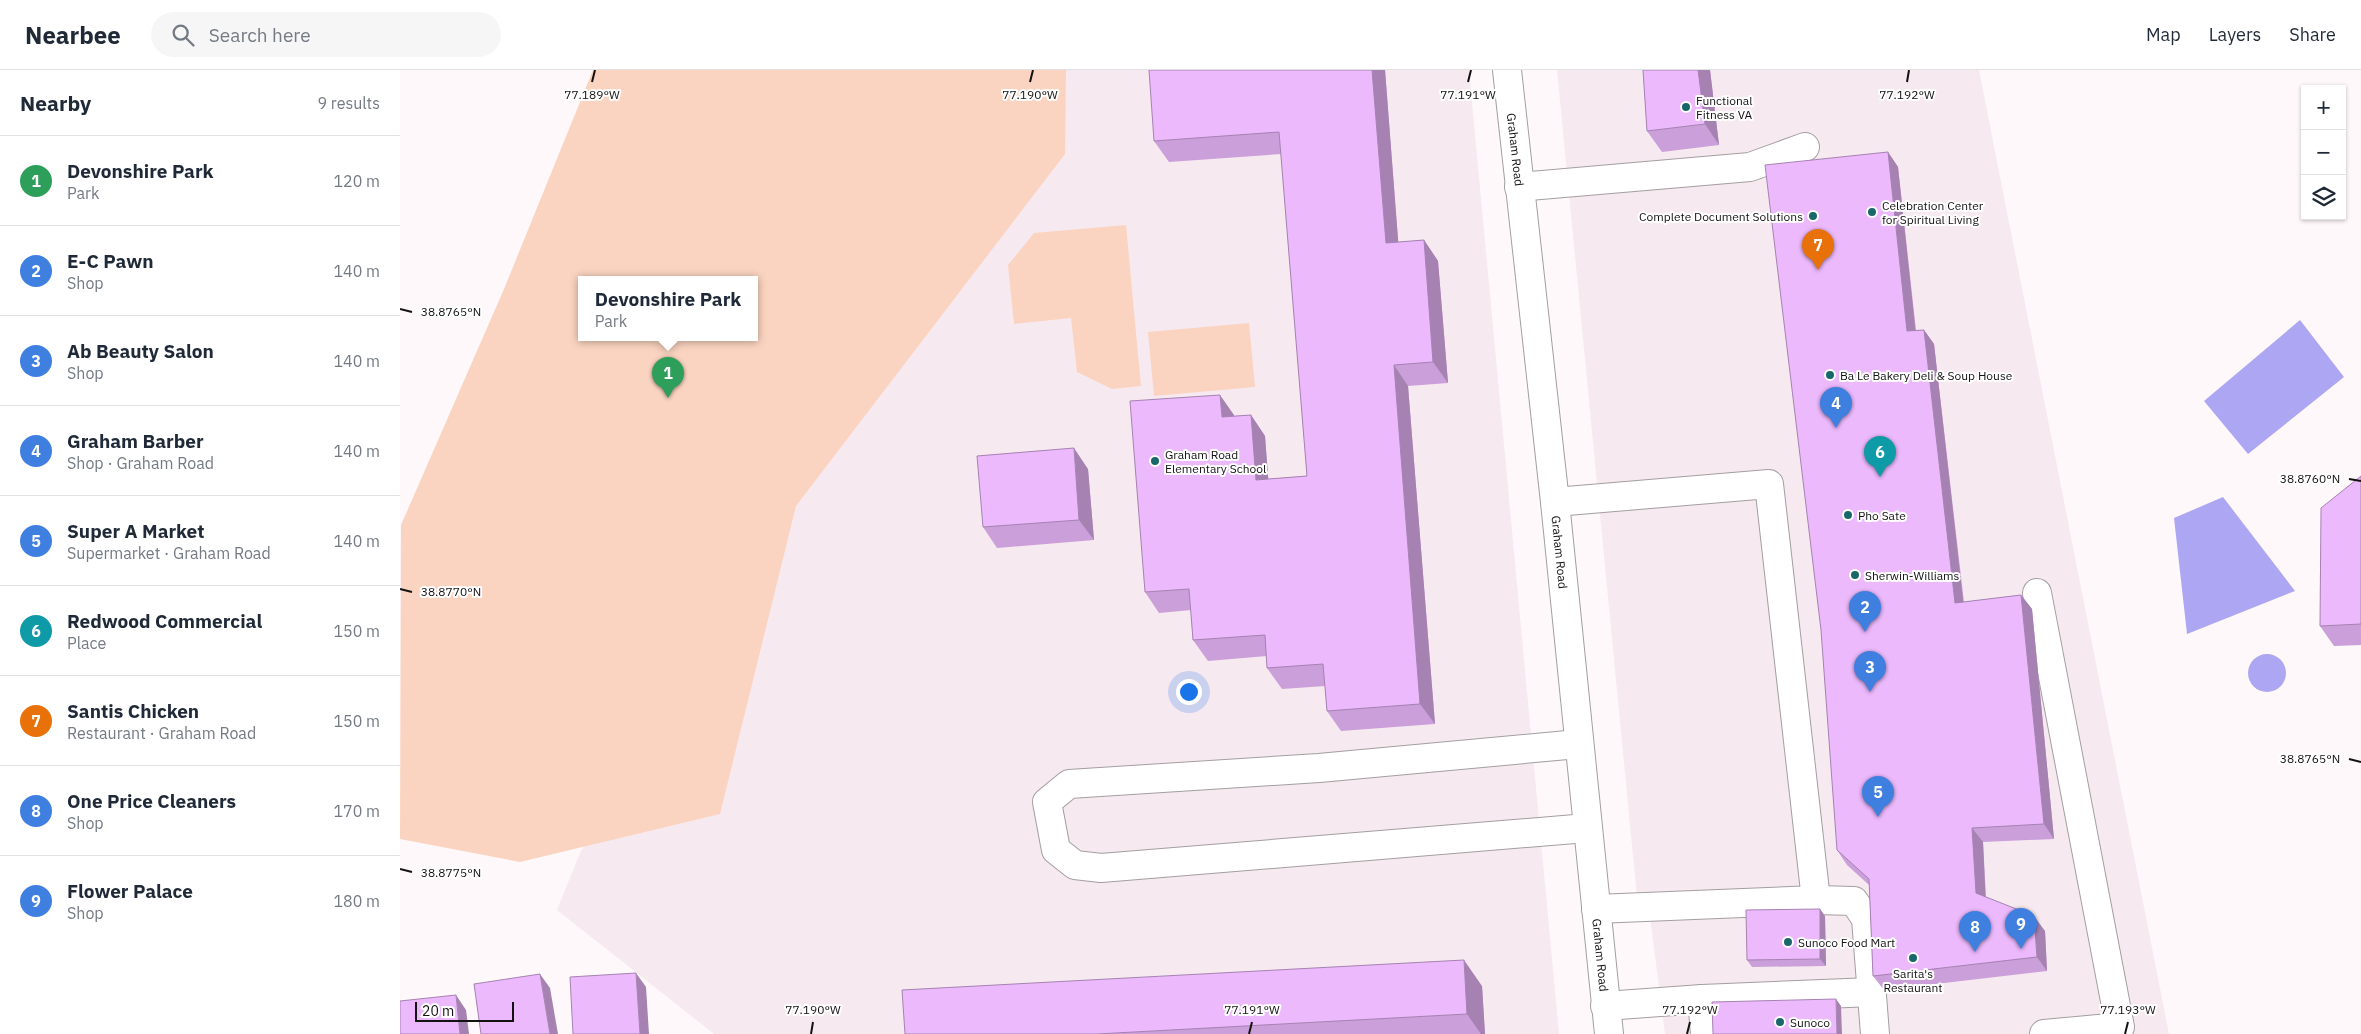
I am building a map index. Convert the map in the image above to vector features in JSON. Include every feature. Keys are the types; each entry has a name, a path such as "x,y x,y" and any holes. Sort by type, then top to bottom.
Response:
{"street":[{"name":"Graham Road","path":"1507,70 1555,502 1578,744 1609,1034"},
{"path":"1519,187 1750,167 1805,147"},
{"path":"1555,502 1769,484 1816,900"},
{"path":"2037,593 2120,1027 2044,1034"},
{"path":"1578,744 1319,768 1069,784 1047,802 1056,850 1075,865 1101,868 1587,828"},
{"path":"1596,909 1816,900 1854,901 1866,918 1875,1034"},
{"path":"1605,1006 1702,999 1872,992"},
{"path":"1702,999 1705,1034"}],"shaded area":[{"path":"593,70 1066,70 1065,154 796,506 720,814 520,862 400,839 401,525 504,289"},
{"name":"Graham Road Elementary School","path":"1029,70 1469,70 1559,1034 714,1034 557,910 580,853"},
{"path":"1557,70 1979,70 2169,1034 1665,1034 1650,917 1639,918"},
{"path":"1126,225 1141,386 1112,389 1077,372 1071,318 1014,324 1008,265 1034,233"},
{"path":"2300,320 2344,377 2248,454 2204,401"},
{"path":"1249,323 1255,387 1154,396 1148,332"},
{"path":"2223,497 2295,591 2187,634 2174,518"},
{"path":"2267,654 2280,660 2286,673 2280,686 2267,692 2254,686 2248,673 2254,660"}],"building":[{"path":"1149,70 1372,70 1386,243 1424,240 1433,362 1394,365 1420,704 1327,711 1323,664 1267,668 1265,635 1193,640 1189,589 1145,592 1130,401 1220,395 1222,417 1251,415 1256,480 1307,476 1279,132 1154,141"},
{"path":"1643,70 1698,70 1705,124 1647,131"},
{"path":"1888,152 1907,331 1924,330 1955,603 2021,595 2044,824 1972,828 1976,893 2034,916 2037,957 1873,976 1869,879 1837,850 1821,630 1765,165"},
{"path":"1074,448 1079,520 983,527 977,456"},
{"path":"2361,476 2361,624 2320,626 2321,508"},
{"name":"Sunoco Food Mart","path":"1820,909 1820,959 1747,960 1746,910"},
{"path":"1464,960 1467,1014 1097,1034 905,1034 902,990"},
{"path":"636,973 640,1034 573,1034 570,977"},
{"path":"540,974 550,1034 481,1034 474,984"},
{"path":"456,995 460,1034 400,1034 400,1001"},
{"name":"Sunoco","path":"1836,999 1837,1034 1713,1034 1712,1002"}],"place":[{"name":"Functional Fitness VA","path":"1686,107"},
{"name":"Celebration Center for Spiritual Living","path":"1872,212"},
{"name":"Complete Document Solutions","path":"1813,216"},
{"name":"Santis Chicken","path":"1818,270"},
{"name":"Ba Le Bakery Deli & Soup House","path":"1830,375"},
{"name":"Devonshire Park","path":"668,398"},
{"name":"Graham Barber","path":"1836,428"},
{"name":"Graham Road Elementary School","path":"1155,461"},
{"name":"Redwood Commercial","path":"1880,477"},
{"name":"Pho Sate","path":"1848,515"},
{"name":"Sherwin-Williams","path":"1855,575"},
{"name":"E-C Pawn","path":"1865,632"},
{"name":"Ab Beauty Salon","path":"1870,692"},
{"name":"Super A Market","path":"1878,817"},
{"name":"Sunoco Food Mart","path":"1788,942"},
{"name":"Flower Palace","path":"2021,949"},
{"name":"One Price Cleaners","path":"1975,952"},
{"name":"Sarita's Restaurant","path":"1913,958"},
{"name":"Sunoco","path":"1780,1022"}]}
